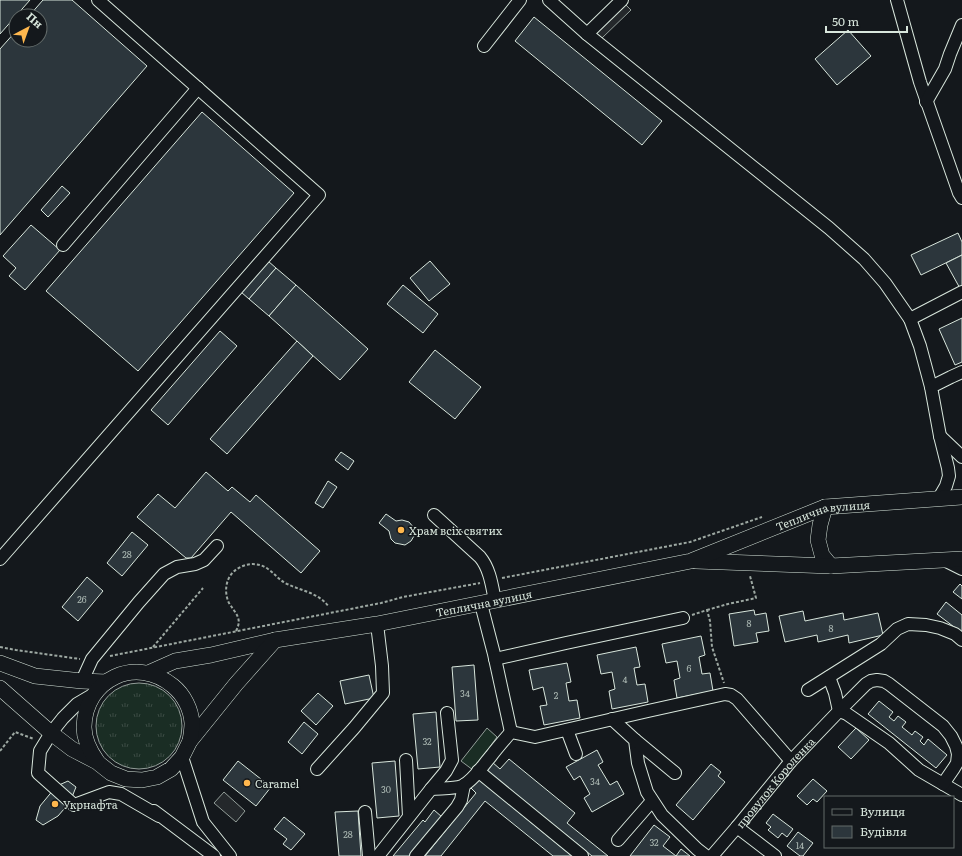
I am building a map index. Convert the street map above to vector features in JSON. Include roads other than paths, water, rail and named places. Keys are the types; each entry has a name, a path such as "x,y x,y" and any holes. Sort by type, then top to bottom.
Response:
{"main road":[{"name":"Теплична вулиця","path":"148,673 176,661 211,655 275,640 377,624 691,561 825,507 962,497"},
{"path":"825,507 818,540 822,555 831,566"},
{"name":"Теплична вулиця","path":"691,561 831,566 962,559"},
{"path":"0,688 51,733 72,748 97,762 111,773 126,779 142,780 157,776 171,769 182,757 190,741 236,684 275,640"},
{"path":"0,663 35,676 106,682"},
{"path":"97,762 88,746 84,728 86,710 94,694 106,682 120,675 135,672 148,673 165,679 179,690 188,706 192,723 190,741"}],"street":[{"path":"0,559 319,195 98,0"},
{"path":"484,46 520,0"},
{"path":"550,0 587,34 829,228 864,259 885,283 910,319 920,346 931,387 949,476 946,486 939,498"},
{"path":"587,34 622,0"},
{"path":"898,0 926,102 962,198"},
{"path":"926,102 945,69 962,25"},
{"path":"63,245 198,88"},
{"path":"910,319 962,292"},
{"path":"931,387 962,372"},
{"path":"940,436 962,457"},
{"path":"434,515 480,557 486,567 490,581 488,602 495,659 511,732"},
{"path":"82,681 92,659 164,574 177,567 195,564 204,560 217,546"},
{"path":"943,560 962,569"},
{"path":"495,659 683,618"},
{"path":"317,770 383,693 382,666 377,624"},
{"path":"808,690 881,644 897,629 908,624 926,625 940,628 954,634 962,640"},
{"path":"829,677 836,693 839,710 889,743 919,770 962,795"},
{"name":"провулок Короленка","path":"712,856 791,761 839,710 871,681 884,681 889,684 943,726 951,736 958,754 957,763 943,784"},
{"path":"94,694 77,704 51,733 40,751 38,773 74,805 109,792 121,794 159,816"},
{"path":"511,732 535,737 648,710 725,694 731,695 737,699 791,761"},
{"path":"378,856 446,771 452,760 447,713"},
{"path":"612,719 675,773"},
{"path":"567,730 576,754"},
{"path":"431,789 458,787 464,785 471,780 511,732"},
{"path":"636,740 638,763 647,792 652,801 662,815 706,856"},
{"path":"182,757 203,822 230,856"},
{"path":"406,760 409,816"},
{"path":"478,772 582,856"},
{"path":"111,773 159,816 214,856"},
{"path":"416,856 457,807 461,800 464,785"},
{"path":"618,840 652,801"},
{"path":"365,812 369,856"},
{"path":"737,827 775,856"}],"place":[{"name":"Храм всіх святих","path":"401,530"},
{"name":"Caramel","path":"247,783"},
{"name":"Укрнафта","path":"55,804"}]}
